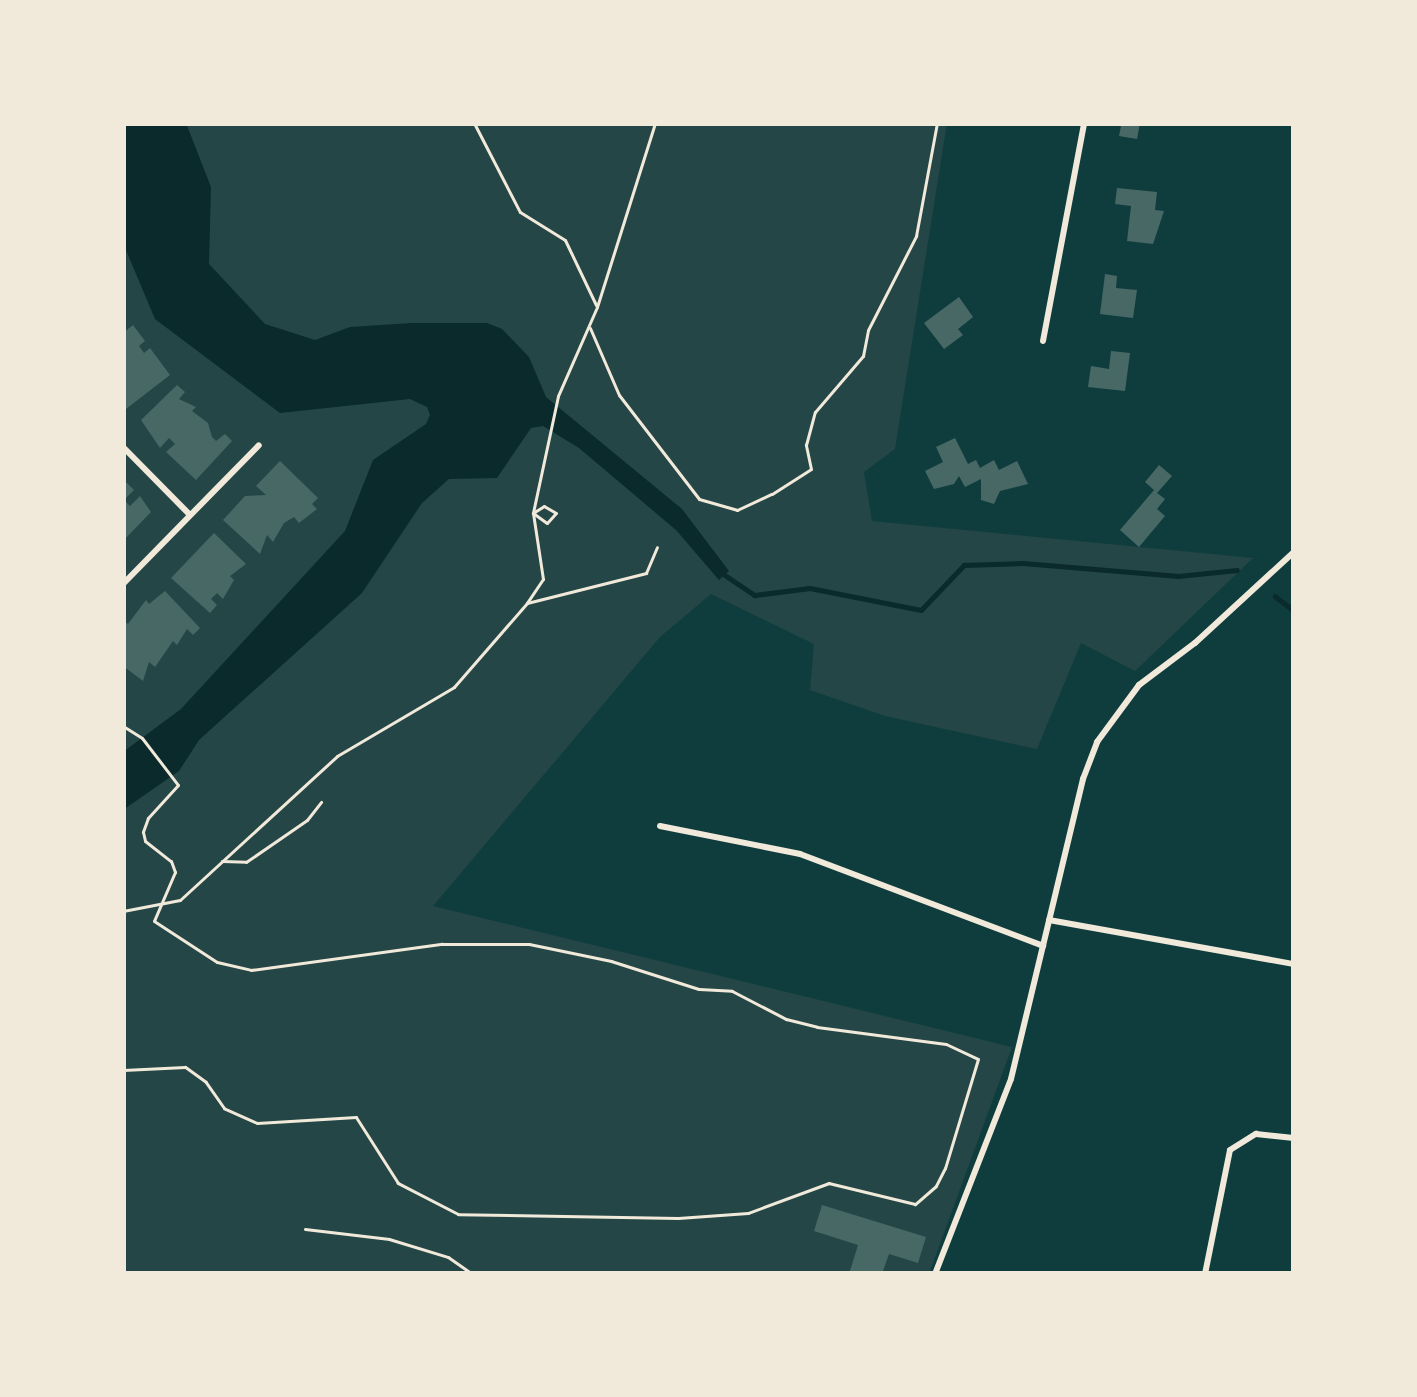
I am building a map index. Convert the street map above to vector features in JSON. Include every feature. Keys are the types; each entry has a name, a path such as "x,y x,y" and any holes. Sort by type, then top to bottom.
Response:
{"street":[{"path":"1043,341 1084,123"},
{"path":"123,584 259,445"},
{"path":"123,447 190,515"},
{"path":"935,1274 1012,1079 1083,779 1109,722 1156,669 1196,643 1294,552"},
{"path":"660,826 800,854 1043,946"},
{"path":"1049,920 1294,964"},
{"path":"1204,1274 1230,1150 1256,1134 1294,1138"}],"path":[{"path":"474,123 520,212 565,240 597,307"},
{"path":"123,911 180,900 337,756 454,687 527,603 543,579 533,513 558,396 597,307 655,123"},
{"path":"588,326 601,342 619,395 699,499 737,510 772,494 811,469 806,445 815,412 863,356 868,330 916,236 937,123"},
{"path":"527,603 646,573 657,547"},
{"path":"123,726 142,738 178,785 148,818 143,832 145,841 171,861 176,872 154,921 237,970 442,944 529,944 611,961 700,989 732,991 786,1019 946,1044 978,1059 945,1168 937,1186 915,1204 829,1184 748,1213 678,1218 458,1214 434,1206 398,1183 356,1117 257,1123 224,1108 206,1082 185,1067 123,1070"},
{"path":"221,861 237,866 246,862 307,820 321,802"},
{"path":"305,1229 389,1239 448,1257 472,1274"}],"shaded area":[{"path":"123,123 947,123 895,449 864,472 872,521 1253,558 1135,671 1081,643 1037,749 885,716 810,690 814,644 711,594 660,637 433,906 1012,1047 929,1274 123,1274"},
{"path":"123,123 186,123 211,187 209,264 265,324 315,340 350,327 412,323 487,323 502,329 529,357 546,397 682,509 729,571 719,580 676,530 579,448 543,426 531,428 497,478 449,479 422,503 362,593 199,740 179,771 123,810 123,752 181,709 345,531 373,460 426,424 430,415 427,407 410,399 280,413 155,319 123,243"}],"building":[{"path":"1140,123 1137,139 1119,136 1121,126"},
{"path":"1117,188 1157,192 1155,210 1164,211 1153,244 1127,241 1131,206 1115,204"},
{"path":"1105,274 1117,276 1116,288 1137,290 1133,318 1100,314"},
{"path":"959,297 973,317 958,329 963,335 944,349 924,323"},
{"path":"133,325 145,341 139,346 144,353 150,348 170,375 126,409 123,333"},
{"path":"1111,351 1130,353 1125,391 1088,387 1091,366 1109,369"},
{"path":"177,385 185,392 179,399 196,407 192,411 208,423 212,437 216,441 225,434 232,441 196,480 166,452 175,444 169,438 160,448 141,420"},
{"path":"955,438 968,464 976,460 980,468 994,460 999,470 1017,461 1028,484 1000,491 994,504 981,500 981,479 965,487 959,476 954,484 934,489 925,471 943,462 936,447"},
{"path":"280,461 318,498 312,504 317,509 299,523 294,517 284,523 273,542 267,535 260,554 223,520 245,496 266,495 256,486"},
{"path":"1159,465 1172,476 1157,493 1165,499 1157,509 1165,516 1139,547 1120,530 1154,490 1145,482"},
{"path":"123,479 134,490 124,500 130,506 140,496 151,512 123,541"},
{"path":"214,533 246,564 230,576 234,580 223,599 217,593 211,599 217,605 210,613 171,578"},
{"path":"165,591 200,628 193,635 187,629 177,645 173,641 155,667 149,662 143,681 123,666 123,620 128,624 146,600 149,604"},
{"path":"822,1205 926,1237 918,1263 889,1254 882,1274 849,1274 858,1245 814,1231"}],"waterway":[{"path":"725,575 755,595 810,588 921,610 964,565 1023,563 1178,576 1237,570"},
{"path":"1275,596 1294,611"}]}
